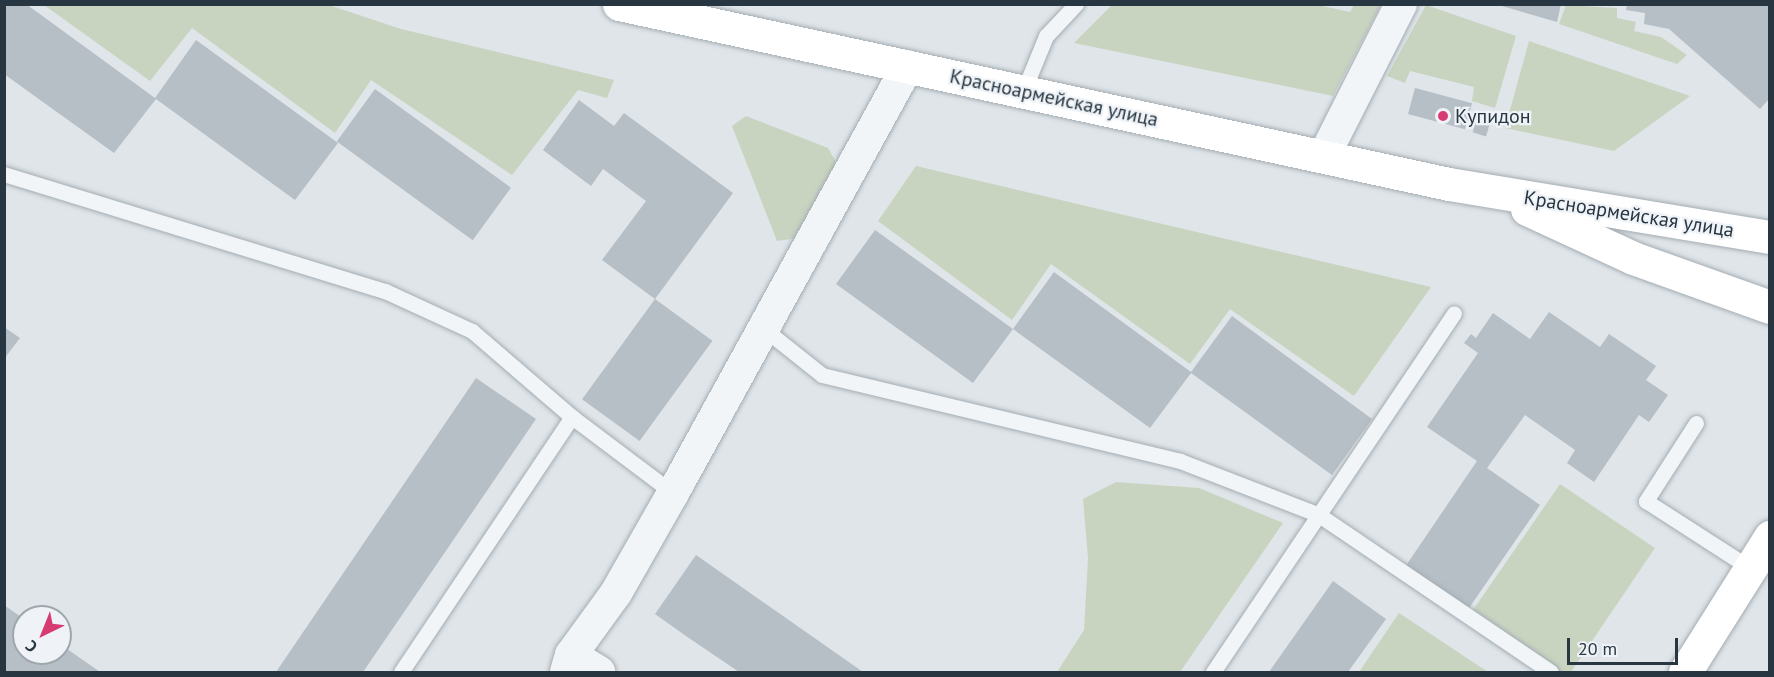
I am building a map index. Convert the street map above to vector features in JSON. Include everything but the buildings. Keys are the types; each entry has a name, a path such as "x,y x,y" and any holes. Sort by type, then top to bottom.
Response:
{"main road":[{"name":"Красноармейская улица","path":"619,4 1488,191 1770,237"},
{"name":"Красноармейская улица","path":"1488,191 1633,258 1770,307"},
{"path":"1684,672 1770,537"}],"street":[{"path":"1324,156 1401,4"},
{"path":"599,672 569,664 616,593 673,493 908,66"}],"lane":[{"path":"1023,92 1046,36 1076,4"},
{"path":"4,174 386,291 472,331 572,417 673,493"},
{"path":"1213,672 1454,314"},
{"path":"763,328 822,375 1180,461 1319,514 1551,672"},
{"path":"401,672 572,417"},
{"path":"1696,423 1646,501 1750,568"}],"green space":[{"path":"44,5 329,5 401,29 614,80 607,98 578,90 512,175 371,80 335,133 192,28 150,81"},
{"path":"1112,5 1318,5 1350,12 1354,5 1381,5 1333,96 1074,43"},
{"path":"1426,5 1516,36 1495,108 1472,101 1474,87 1410,71 1405,83 1387,76"},
{"path":"1566,5 1617,8 1617,18 1636,22 1634,31 1661,37 1687,55 1677,64 1559,24"},
{"path":"1529,41 1690,96 1614,151 1505,128"},
{"path":"746,116 828,148 840,169 798,238 777,241 732,126"},
{"path":"916,166 1431,287 1354,396 1230,309 1190,364 1051,264 1012,320 878,221"},
{"path":"1116,482 1199,488 1283,523 1180,672 1057,672 1084,630 1088,558 1083,499"},
{"path":"1560,484 1655,548 1571,672 1558,672 1471,613"},
{"path":"1399,613 1488,672 1359,672"}],"place":[{"name":"Купидон","path":"1443,116"}]}
